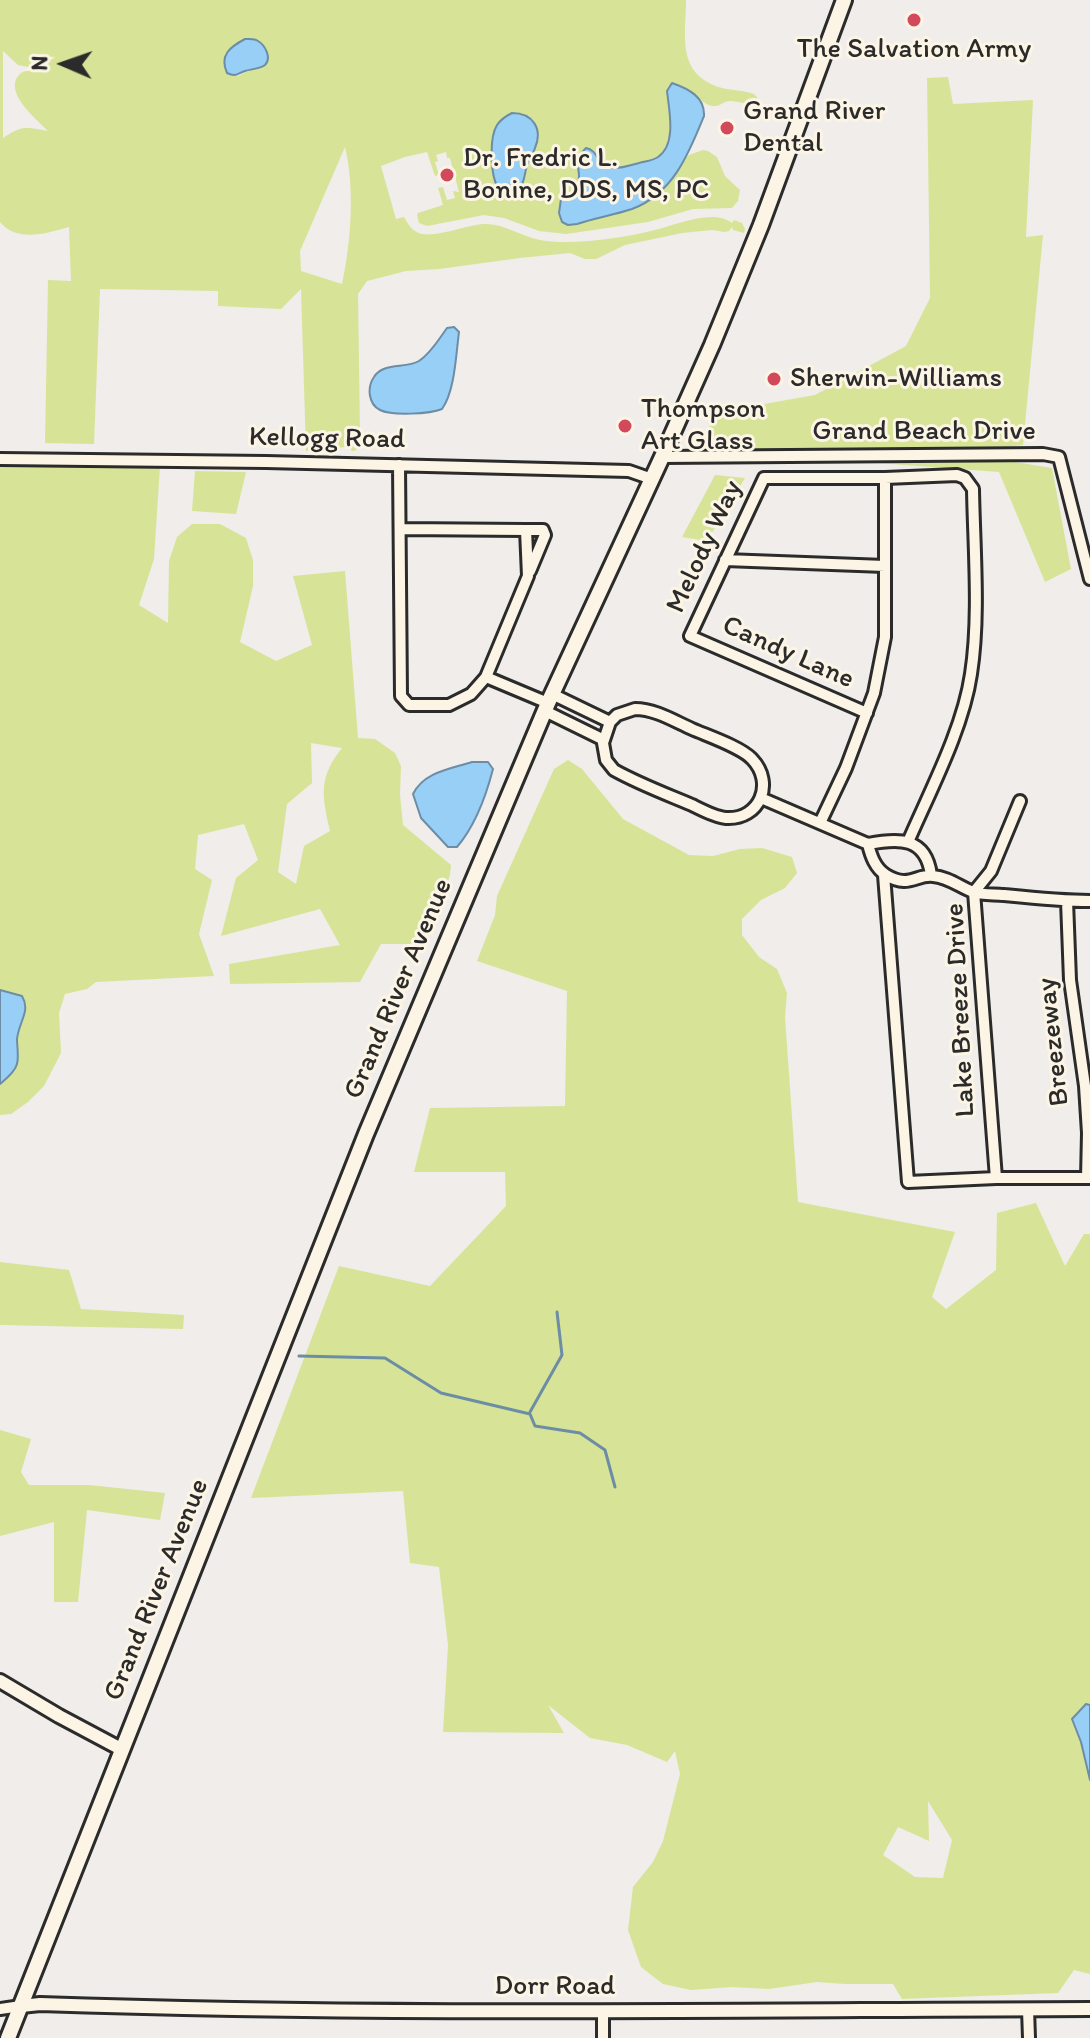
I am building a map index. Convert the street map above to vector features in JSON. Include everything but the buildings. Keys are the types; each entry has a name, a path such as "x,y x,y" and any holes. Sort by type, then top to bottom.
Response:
{"main road":[{"name":"Grand River Avenue","path":"8,2038 361,1147 548,703 712,345 756,237 844,0"}],"street":[{"name":"Grand Beach Drive","path":"662,457 1043,454 1059,457 1090,579"},
{"name":"Kellogg Road","path":"0,459 629,471 652,479"},
{"path":"399,465 401,696 409,705 449,705 471,694 486,677 545,535 543,530 400,529"},
{"path":"820,823 846,768 874,693 885,637 885,478 957,475 965,478 973,489 975,637 971,677 959,721 908,842"},
{"name":"Melody Way","path":"690,636 764,478 885,478"},
{"path":"526,530 528,576"},
{"path":"725,560 885,566"},
{"name":"Candy Lane","path":"690,636 867,713"},
{"path":"486,677 548,703 610,722"},
{"path":"548,703 604,740"},
{"path":"644,709 751,757 758,766 763,789 757,806 744,816 721,818 614,770 603,752 610,722 626,711 644,709"},
{"path":"761,798 868,844 898,840 908,842 924,852 931,875"},
{"name":"Lake Breeze Drive","path":"996,1178 974,892 991,871 1020,801"},
{"path":"868,844 873,861 884,875 898,881 931,875 974,892 1090,901"},
{"path":"884,875 908,1182 1089,1178"},
{"name":"Breezeway","path":"1067,901 1070,980 1086,1101 1089,1178"},
{"path":"0,1681 121,1749"},
{"path":"0,2009 21,2006"},
{"name":"Dorr Road","path":"21,2006 603,2012 1090,2009"},
{"path":"1028,2009 1029,2038"},
{"path":"603,2012 603,2038"}],"green space":[{"path":"0,0 686,0 686,48 693,69 711,84 754,94 758,102 729,101 713,106 672,84 668,87 670,127 664,150 646,162 628,167 607,167 599,158 577,168 578,184 565,195 560,210 565,224 569,225 633,208 689,155 703,150 717,157 725,176 740,190 738,201 732,208 693,209 648,222 566,234 539,231 504,218 484,215 427,226 419,223 417,215 443,205 438,188 443,187 447,200 455,198 453,191 459,192 446,152 436,155 439,175 435,176 427,152 381,166 396,219 404,217 421,234 487,224 540,240 582,242 628,236 705,217 732,223 734,220 742,223 745,229 744,233 732,227 725,232 682,233 625,245 596,259 585,259 570,253 406,271 367,281 358,294 360,434 359,449 353,451 346,447 306,451 301,289 281,309 218,306 218,291 100,289 94,444 45,443 48,280 71,281 69,227 33,235 15,232 0,222","holes":["239,42 266,50 268,61 238,76 225,54","3,51 18,65 33,68 21,73 15,88 23,105 48,131 24,128 3,138","513,113 521,113 535,148 525,177 499,189 492,167 492,148 494,131 502,119","345,147 351,215 342,284 301,271 300,251"]},
{"path":"948,77 953,104 1033,100 1026,237 1043,235 1023,445 998,448 996,459 1052,468 1071,569 1045,582 999,472 703,450 713,413 815,395 906,346 930,298 927,78"},
{"path":"160,466 154,559 139,605 168,623 169,561 177,537 192,524 220,524 246,538 253,560 253,586 240,642 276,661 312,645 293,576 345,571 358,738 375,739 395,753 401,766 403,825 451,865 448,882 435,894 413,944 381,944 360,982 230,984 229,964 340,945 320,909 221,936 236,878 258,860 244,824 198,835 195,869 212,880 199,934 214,976 96,982 87,989 65,994 59,1013 61,1053 44,1086 11,1114 0,1115 0,1084 10,1075 19,1025 26,1010 16,996 0,990 0,467","holes":["311,743 342,748 329,769 324,788 330,831 304,846 296,884 278,872 287,804 312,783"]},
{"path":"195,471 246,472 236,514 192,511"},
{"path":"715,475 745,478 707,541 682,537"},
{"path":"568,760 582,769 623,819 689,855 713,856 740,849 762,848 792,857 797,873 785,888 761,900 742,919 742,935 759,957 777,969 787,993 785,1017 798,1202 955,1232 932,1297 946,1309 996,1270 997,1213 1036,1203 1065,1266 1084,1234 1090,1234 1090,1705 1085,1704 1072,1719 1090,1780 1090,1974 1074,1970 1058,1993 902,1999 893,1984 817,1982 769,1989 732,1987 691,1990 663,1984 641,1967 628,1930 633,1887 653,1862 663,1841 680,1774 675,1751 667,1762 627,1745 590,1738 548,1705 564,1733 443,1732 448,1645 439,1567 410,1563 403,1491 251,1498 339,1266 430,1286 506,1206 505,1172 414,1172 430,1108 565,1106 567,991 477,961 495,915 497,896 554,769","holes":["928,1801 952,1840 943,1878 915,1877 883,1855 898,1827 929,1841"]},
{"path":"0,1262 69,1270 81,1309 184,1315 183,1329 0,1325"},
{"path":"0,1430 31,1439 21,1472 29,1485 89,1485 165,1493 160,1520 87,1510 78,1602 54,1602 54,1522 0,1536"}],"water":[{"path":"245,39 255,39 261,43 267,52 267,62 236,75 227,73 224,61 227,52"},
{"path":"672,83 699,99 704,116 685,158 669,183 632,209 577,224 562,222 559,213 561,199 577,186 578,163 586,148 593,151 604,165 612,168 651,160 664,151 670,135 667,91"},
{"path":"512,113 531,119 538,135 522,185 510,192 499,189 496,183 492,148 497,125"},
{"path":"454,327 459,332 454,372 442,409 402,414 376,407 370,390 378,372 419,361 447,328"},
{"path":"472,762 488,762 493,769 469,830 457,847 448,847 421,818 413,794 431,776"},
{"path":"0,990 22,996 25,1011 17,1039 17,1064 0,1084"},
{"path":"1086,1704 1090,1705 1090,1780 1072,1719"}],"waterway":[{"path":"530,1412 562,1355 557,1312"},
{"path":"299,1356 385,1358 441,1393 530,1414 535,1426 580,1433 605,1450 615,1487"}],"place":[{"name":"The Salvation Army","path":"914,20"},
{"name":"Grand River Dental","path":"727,128"},
{"name":"Dr. Fredric L. Bonine, DDS, MS, PC","path":"447,175"},
{"name":"Sherwin-Williams","path":"774,379"},
{"name":"Thompson Art Glass","path":"625,426"}]}
